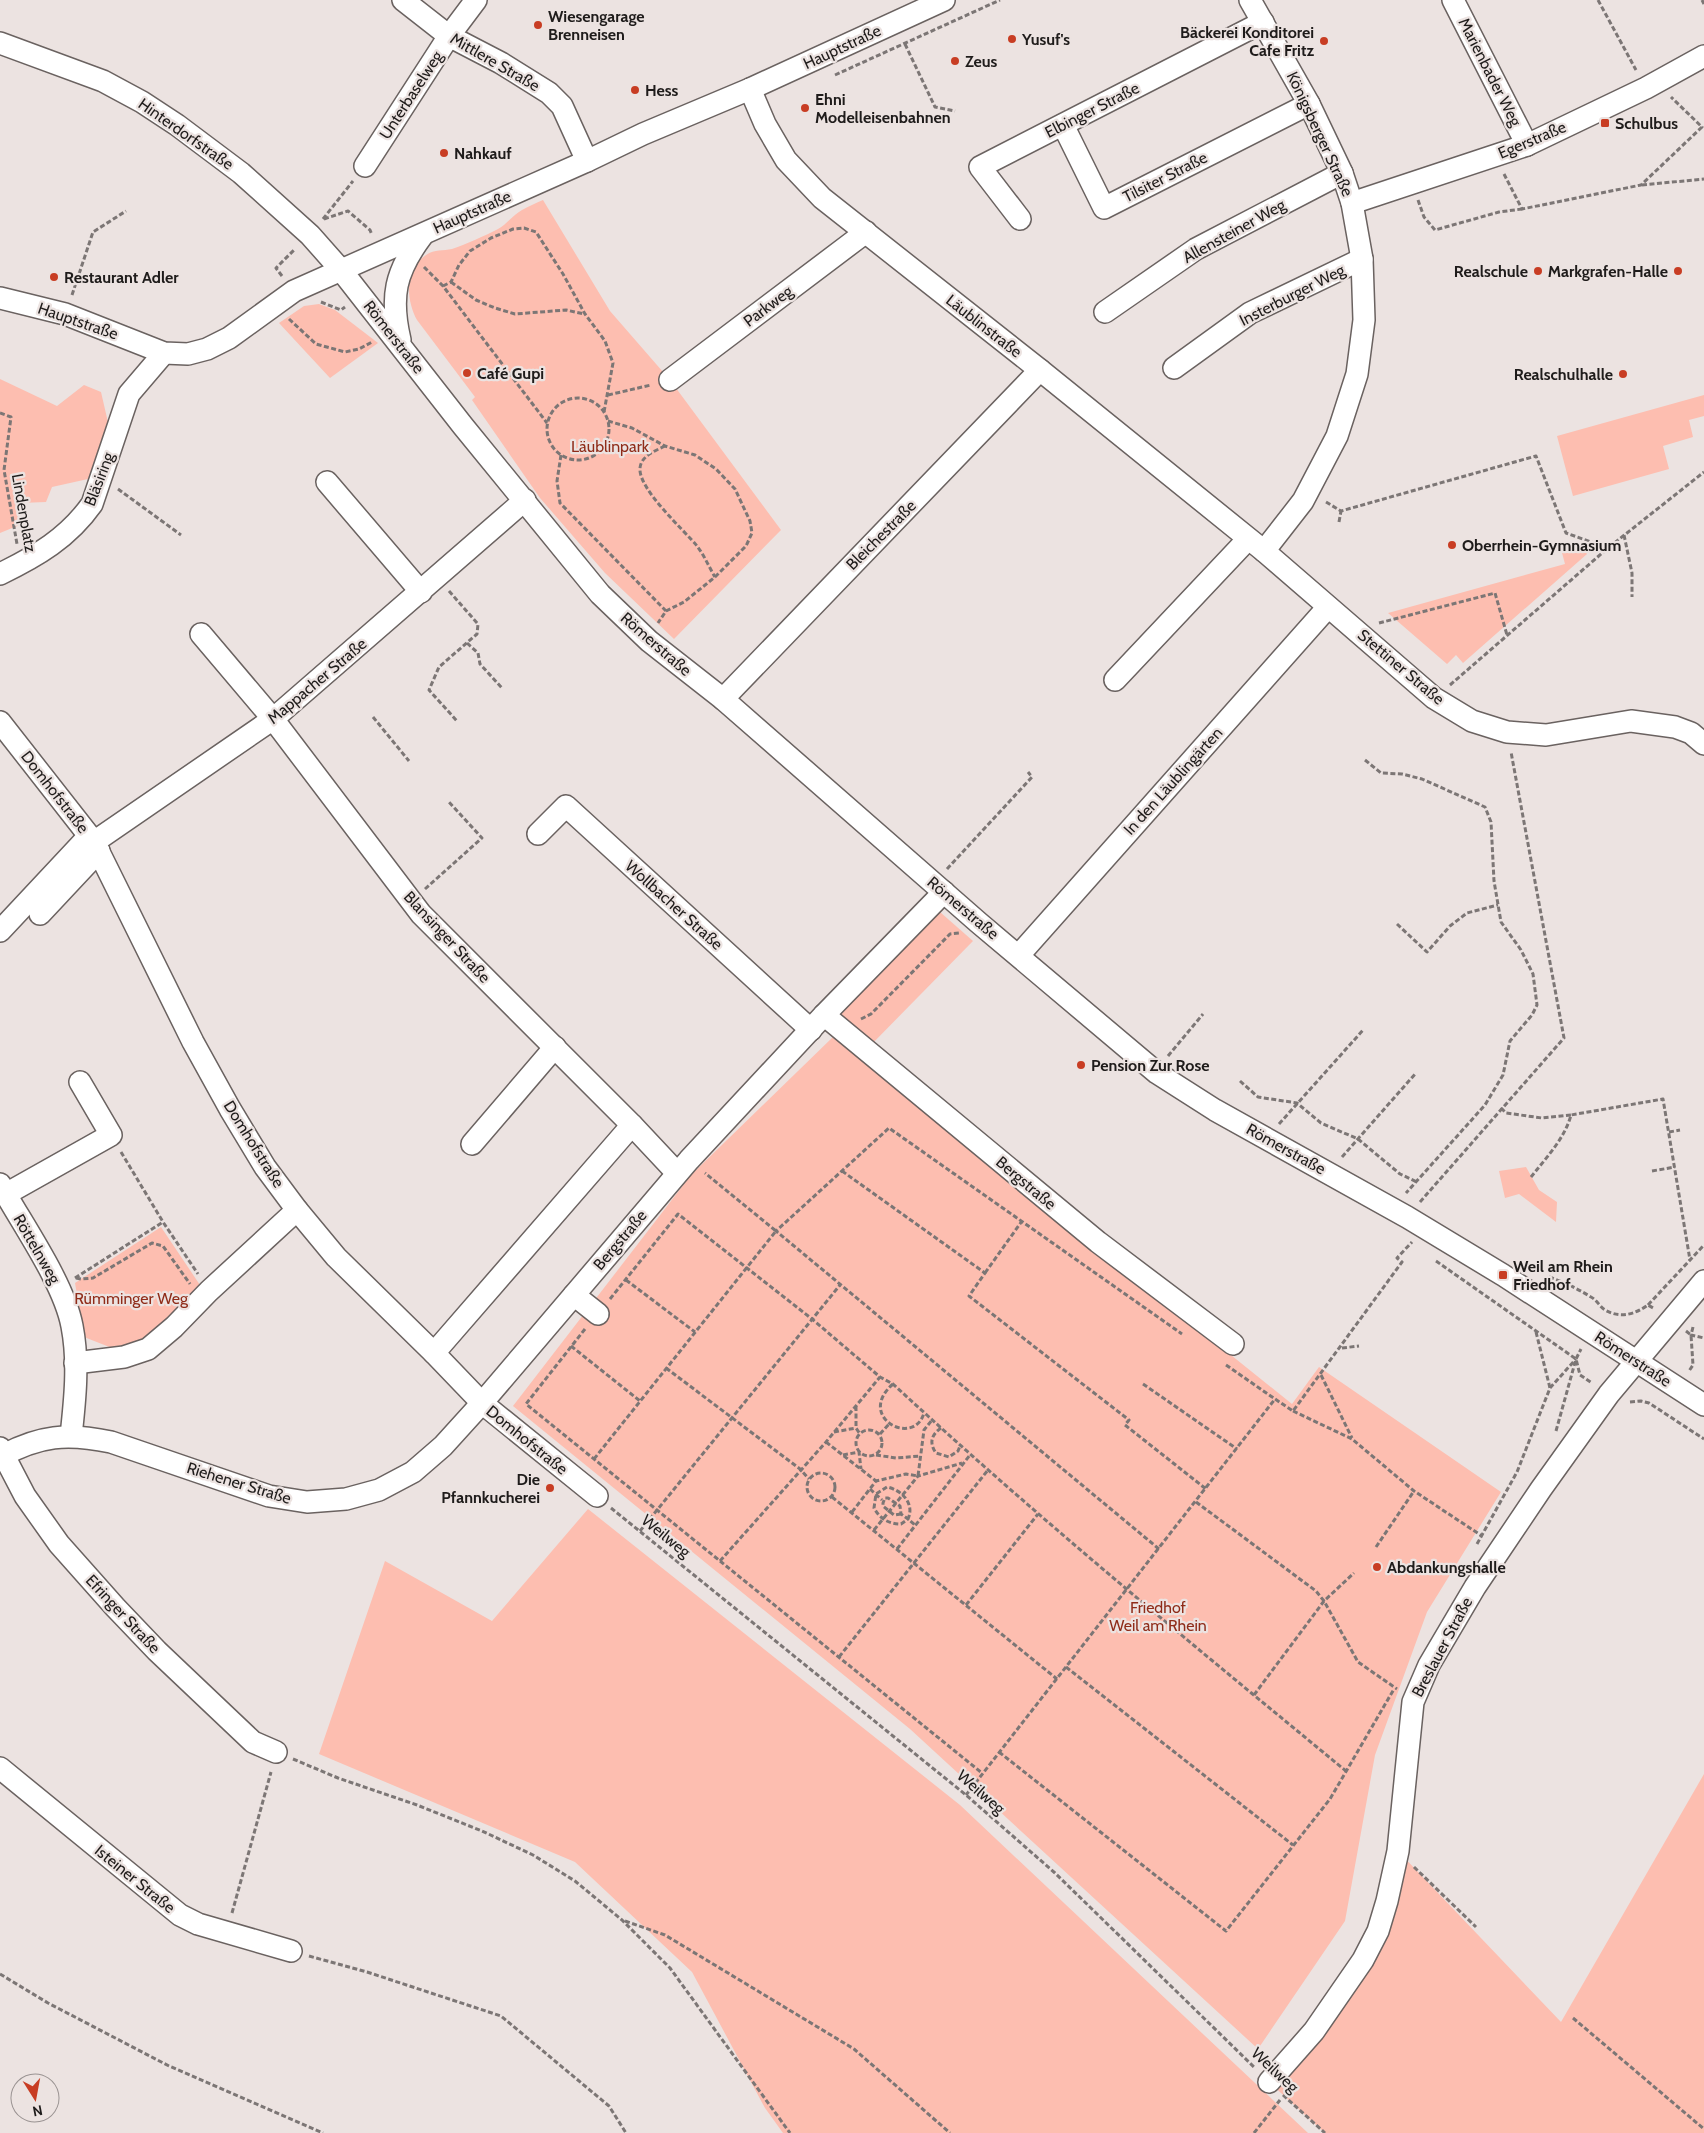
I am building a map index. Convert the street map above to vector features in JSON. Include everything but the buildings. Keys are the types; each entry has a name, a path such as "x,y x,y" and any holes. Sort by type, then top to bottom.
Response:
{"street":[{"name":"Mittlere Straße","path":"403,0 449,36 501,63 549,93 562,106 587,161"},
{"name":"Unterbaselweg","path":"365,166 449,36 476,0"},
{"name":"Hauptstraße","path":"0,298 65,314 164,353 188,354 207,349 229,338 294,290 380,254 643,134 750,89 944,0"},
{"name":"Königsberger Straße","path":"1250,0 1309,104 1342,174 1352,203 1362,259 1364,320 1357,374 1337,436 1303,501 1256,545"},
{"name":"Marienbader Weg","path":"1453,0 1527,145"},
{"name":"Elbinger Straße","path":"1020,220 980,166 1263,22"},
{"name":"Hinterdorfstraße","path":"0,44 103,81 142,102 177,125 316,227 341,270"},
{"name":"Egerstraße","path":"1352,203 1527,145 1651,85 1704,56"},
{"name":"Läublinstraße","path":"750,89 765,124 786,160 822,198 1040,370 1256,545"},
{"name":"Tilsiter Straße","path":"1063,125 1104,208 1309,104"},
{"name":"Allensteiner Weg","path":"1106,312 1196,249 1342,174"},
{"name":"Parkweg","path":"670,380 866,232"},
{"path":"394,337 394,297 408,255 423,234"},
{"name":"Insterburger Weg","path":"1174,368 1250,313 1362,259"},
{"name":"Römerstraße","path":"341,270 600,594 649,641 722,700 938,888 1157,1073 1215,1110 1407,1217 1704,1405"},
{"name":"Bläsiring","path":"0,574 50,548 83,517 92,504 129,394 164,353"},
{"name":"Bleichestraße","path":"722,700 1040,370"},
{"path":"327,482 421,592"},
{"name":"Mappacher Straße","path":"94,843 273,719 525,500"},
{"path":"1115,680 1256,545"},
{"name":"Stettiner Straße","path":"1256,545 1434,698 1472,720 1507,732 1546,735 1631,721 1675,727 1691,733 1704,744"},
{"name":"In den Läublingärten","path":"1019,955 1328,607"},
{"name":"Blansinger Straße","path":"201,634 273,719 421,914 632,1125 683,1166"},
{"name":"Domhofstraße","path":"0,722 94,843 193,1042 230,1109 265,1167 297,1210 336,1257 434,1353 482,1404 597,1496"},
{"name":"Wollbacher Straße","path":"538,834 566,806 818,1023"},
{"path":"40,914 94,843"},
{"path":"0,931 94,843"},
{"name":"Bergstraße","path":"482,1404 683,1166 818,1023 938,888"},
{"name":"Bergstraße","path":"818,1023 1098,1242 1233,1344"},
{"path":"472,1144 555,1047"},
{"path":"3,1189 111,1135 80,1082"},
{"path":"434,1353 632,1125"},
{"name":"Röttelnweg","path":"3,1189 67,1282 75,1363 75,1397 71,1436"},
{"path":"75,1363 124,1357 148,1350 174,1328 207,1288 297,1210"},
{"name":"Breslauer Straße","path":"1276,2089 1363,1960 1378,1931 1398,1851 1413,1702 1430,1666 1475,1587 1541,1488 1609,1394 1704,1280"},
{"path":"574,1295 598,1314"},
{"name":"Riehener Straße","path":"1,1453 32,1442 71,1436 111,1442 285,1500 307,1502 346,1499 379,1490 413,1472 443,1446 482,1404"},
{"name":"Efringer Straße","path":"1,1453 26,1496 59,1544 115,1606 157,1651 253,1742 276,1752"},
{"name":"Isteiner Straße","path":"0,1768 174,1911 198,1924 291,1951"}],"path":[{"path":"828,78 1000,0"},
{"path":"1598,0 1651,85 1703,128 1641,186"},
{"path":"1702,0 1704,4"},
{"path":"906,44 935,108 955,111"},
{"path":"1495,155 1522,209"},
{"path":"316,227 365,166"},
{"path":"1413,184 1424,217 1435,230 1499,212 1641,186 1704,179"},
{"path":"65,314 93,232 126,211"},
{"path":"316,227 348,211 370,230 380,254"},
{"path":"443,286 451,282 459,265 470,251 490,238 513,229 524,228 536,232 563,274 585,314 605,341 613,363 604,412"},
{"path":"420,262 443,286 547,423"},
{"path":"451,282 476,300 515,314 566,310 585,314"},
{"path":"283,312 316,344 346,352 394,337"},
{"path":"608,395 670,380"},
{"path":"576,398 589,400 604,412 608,420 608,438 597,454 580,460 570,459 561,455 553,448 547,434 547,423 553,410 566,400 576,398"},
{"name":"Lindenplatz","path":"0,413 11,417 2,470 20,564"},
{"path":"608,420 632,428 665,446 695,455 716,469 735,490 750,521 752,532 746,546 684,602 666,611 649,641"},
{"path":"665,446 645,457 640,469 644,482 660,506 698,548 715,576"},
{"path":"561,455 557,481 560,502 666,611"},
{"path":"1308,492 1341,511 1536,456 1566,533 1608,548"},
{"path":"1434,698 1608,548 1704,472"},
{"path":"101,477 181,535"},
{"path":"1339,522 1341,511"},
{"path":"1624,535 1632,573 1632,597"},
{"path":"437,578 478,624 477,634 439,667 429,690 457,722"},
{"path":"1355,630 1495,593 1507,635"},
{"path":"467,642 478,653 480,664 502,688"},
{"path":"373,717 409,761"},
{"path":"1407,1217 1564,1038 1507,732"},
{"path":"1365,760 1381,773 1402,774 1422,779 1485,807 1491,822 1494,881 1502,922 1522,950 1533,974 1537,1006 1532,1016 1510,1042 1504,1075 1485,1105 1405,1194"},
{"path":"938,888 1032,777 1028,772"},
{"path":"411,902 482,838 448,800"},
{"path":"1397,924 1427,952 1450,926 1467,913 1498,905"},
{"path":"818,1023 861,1019 871,1014 950,934 970,933 979,923"},
{"path":"1166,1058 1203,1014"},
{"path":"1277,1126 1364,1029"},
{"path":"1340,1159 1416,1073"},
{"path":"1240,1081 1258,1097 1297,1103 1321,1123 1358,1139 1400,1174 1417,1182"},
{"path":"1501,1108 1506,1113 1542,1118 1571,1115 1663,1099 1690,1260"},
{"path":"1531,1177 1561,1138 1568,1126 1571,1115"},
{"path":"594,1459 776,1231 889,1128 1185,1336"},
{"path":"1669,1132 1680,1130"},
{"path":"111,1135 163,1222 207,1288"},
{"path":"683,1166 776,1231 1159,1549"},
{"path":"1652,1171 1675,1167"},
{"path":"842,1171 985,1274"},
{"path":"982,1773 526,1404 678,1214 812,1319 880,1377 893,1384 1038,1514 1346,1771"},
{"path":"67,1282 163,1222"},
{"path":"1022,1222 969,1296 1129,1420 1125,1425 1206,1489"},
{"path":"1293,1411 1341,1348 1402,1262 1397,1258 1418,1236"},
{"path":"67,1282 93,1278 152,1244 164,1246 190,1285 207,1288"},
{"path":"1648,1305 1704,1245"},
{"path":"1549,1276 1594,1298 1604,1310"},
{"path":"626,1280 695,1332"},
{"path":"640,1531 840,1285"},
{"path":"1550,1388 1535,1331 1576,1359"},
{"path":"1691,1335 1704,1338"},
{"path":"571,1346 640,1401"},
{"path":"1341,1348 1359,1346"},
{"path":"1218,1359 1293,1411 1352,1438 1414,1491 1482,1536"},
{"path":"1472,1552 1517,1472 1550,1388 1576,1359"},
{"path":"1556,1433 1576,1359"},
{"path":"666,1368 800,1469 810,1479"},
{"path":"1321,1375 1352,1438"},
{"path":"720,1561 826,1442 880,1377"},
{"path":"893,1384 885,1391 881,1399 880,1409 884,1419 889,1424 901,1428 913,1426 922,1419 924,1413"},
{"path":"1143,1384 1237,1448"},
{"path":"966,1795 1275,1399"},
{"path":"856,1405 856,1428 860,1434"},
{"path":"1662,1411 1704,1439"},
{"path":"874,1530 918,1476 924,1430 932,1420"},
{"path":"880,1434 889,1424"},
{"path":"834,1432 856,1428"},
{"path":"941,1428 935,1432 932,1439 931,1445 936,1453 949,1457 958,1451 960,1446"},
{"path":"861,1470 856,1443 860,1434 868,1430 880,1434"},
{"path":"874,1455 882,1447 880,1434"},
{"path":"826,1442 876,1481"},
{"path":"842,1455 859,1452 865,1456 886,1455 896,1458 920,1456"},
{"path":"897,1549 970,1455"},
{"path":"852,1512 876,1481 906,1474 918,1476 963,1463"},
{"path":"839,1657 988,1470"},
{"path":"820,1473 830,1476 835,1486 832,1497 821,1502 812,1498 807,1488 810,1479 820,1473"},
{"path":"887,1487 892,1488 902,1496 910,1504 911,1512 908,1519 901,1524 889,1523 874,1508 876,1494 887,1487"},
{"path":"870,1489 882,1500 883,1506 889,1512 894,1515 901,1514 915,1525"},
{"path":"1376,1547 1414,1491"},
{"name":"Weilweg","path":"597,1496 966,1795 1055,1873 1276,2089 1325,2133"},
{"path":"832,1497 1057,1679"},
{"path":"882,1500 888,1498 896,1503 900,1506 901,1514"},
{"path":"1196,1502 1316,1591 1324,1601 1358,1662 1395,1687 1413,1702"},
{"path":"966,1606 1038,1514"},
{"path":"1254,1696 1324,1601 1354,1573"},
{"path":"1066,1667 1293,1845"},
{"path":"999,1752 1226,1930 1330,1799 1399,1679"},
{"path":"227,1933 276,1752 338,1778 417,1805 482,1831 533,1855 575,1881 622,1920 670,1968 790,2133"},
{"path":"1398,1851 1476,1927"},
{"path":"622,1920 665,1935 854,2049 950,2133"},
{"path":"291,1951 367,1972 501,2016 609,2106 626,2133"},
{"path":"0,1974 48,2003 169,2066 323,2133"},
{"path":"1573,2018 1704,2129 1701,2133"},
{"path":"1254,2133 1276,2089"}],"green space":[{"name":"Läublinpark","path":"543,200 610,311 670,380 781,530 674,639 605,573 540,498 472,400 475,397 413,312 409,285 414,268 419,261 429,253 452,249 487,234 501,227 522,210"},
{"path":"319,304 335,310 378,343 330,378 279,323 304,306"},
{"path":"0,379 57,406 84,385 101,392 110,431 88,479 52,487 46,502 20,503 22,524 0,533"},
{"path":"1704,395 1704,416 1689,420 1693,437 1663,446 1669,469 1573,496 1557,436"},
{"path":"1585,542 1587,554 1463,663 1456,655 1447,664 1388,613 1565,564 1561,549"},
{"path":"932,905 973,941 866,1050 824,1015"},
{"name":"Friedhof Weil am Rhein","path":"834,1036 1292,1404 1319,1367 1501,1492 1427,1612 1375,1755 1345,1921 1258,2049 910,1729 513,1406 691,1175"},
{"path":"1526,1167 1539,1190 1557,1202 1556,1222 1519,1194 1505,1198 1499,1171"},
{"name":"Rümminger Weg","path":"161,1227 202,1288 153,1337 112,1348 84,1337 75,1283"},
{"path":"588,1509 960,1805 1308,2133 783,2133 765,2108 692,1972 575,1862 319,1754 385,1561 492,1621"},
{"path":"1704,1774 1704,2133 1325,2133 1269,2082 1363,1960 1398,1851 1561,2022"}],"place":[{"name":"Wiesengarage Brenneisen","path":"538,25"},
{"name":"Yusuf's","path":"1012,39"},
{"name":"Bäckerei Konditorei Cafe Fritz","path":"1324,41"},
{"name":"Zeus","path":"955,61"},
{"name":"Hess","path":"635,90"},
{"name":"Ehni Modelleisenbahnen","path":"805,108"},
{"name":"Schulbus","path":"1605,123"},
{"name":"Nahkauf","path":"444,153"},
{"name":"Realschule","path":"1538,271"},
{"name":"Markgrafen-Halle","path":"1678,271"},
{"name":"Restaurant Adler","path":"54,277"},
{"name":"Café Gupi","path":"467,373"},
{"name":"Realschulhalle","path":"1623,374"},
{"name":"Oberrhein-Gymnasium","path":"1452,545"},
{"name":"Pension Zur Rose","path":"1081,1065"},
{"name":"Weil am Rhein Friedhof","path":"1503,1275"},
{"name":"Die Pfannkucherei","path":"550,1488"},
{"name":"Abdankungshalle","path":"1377,1567"}]}
